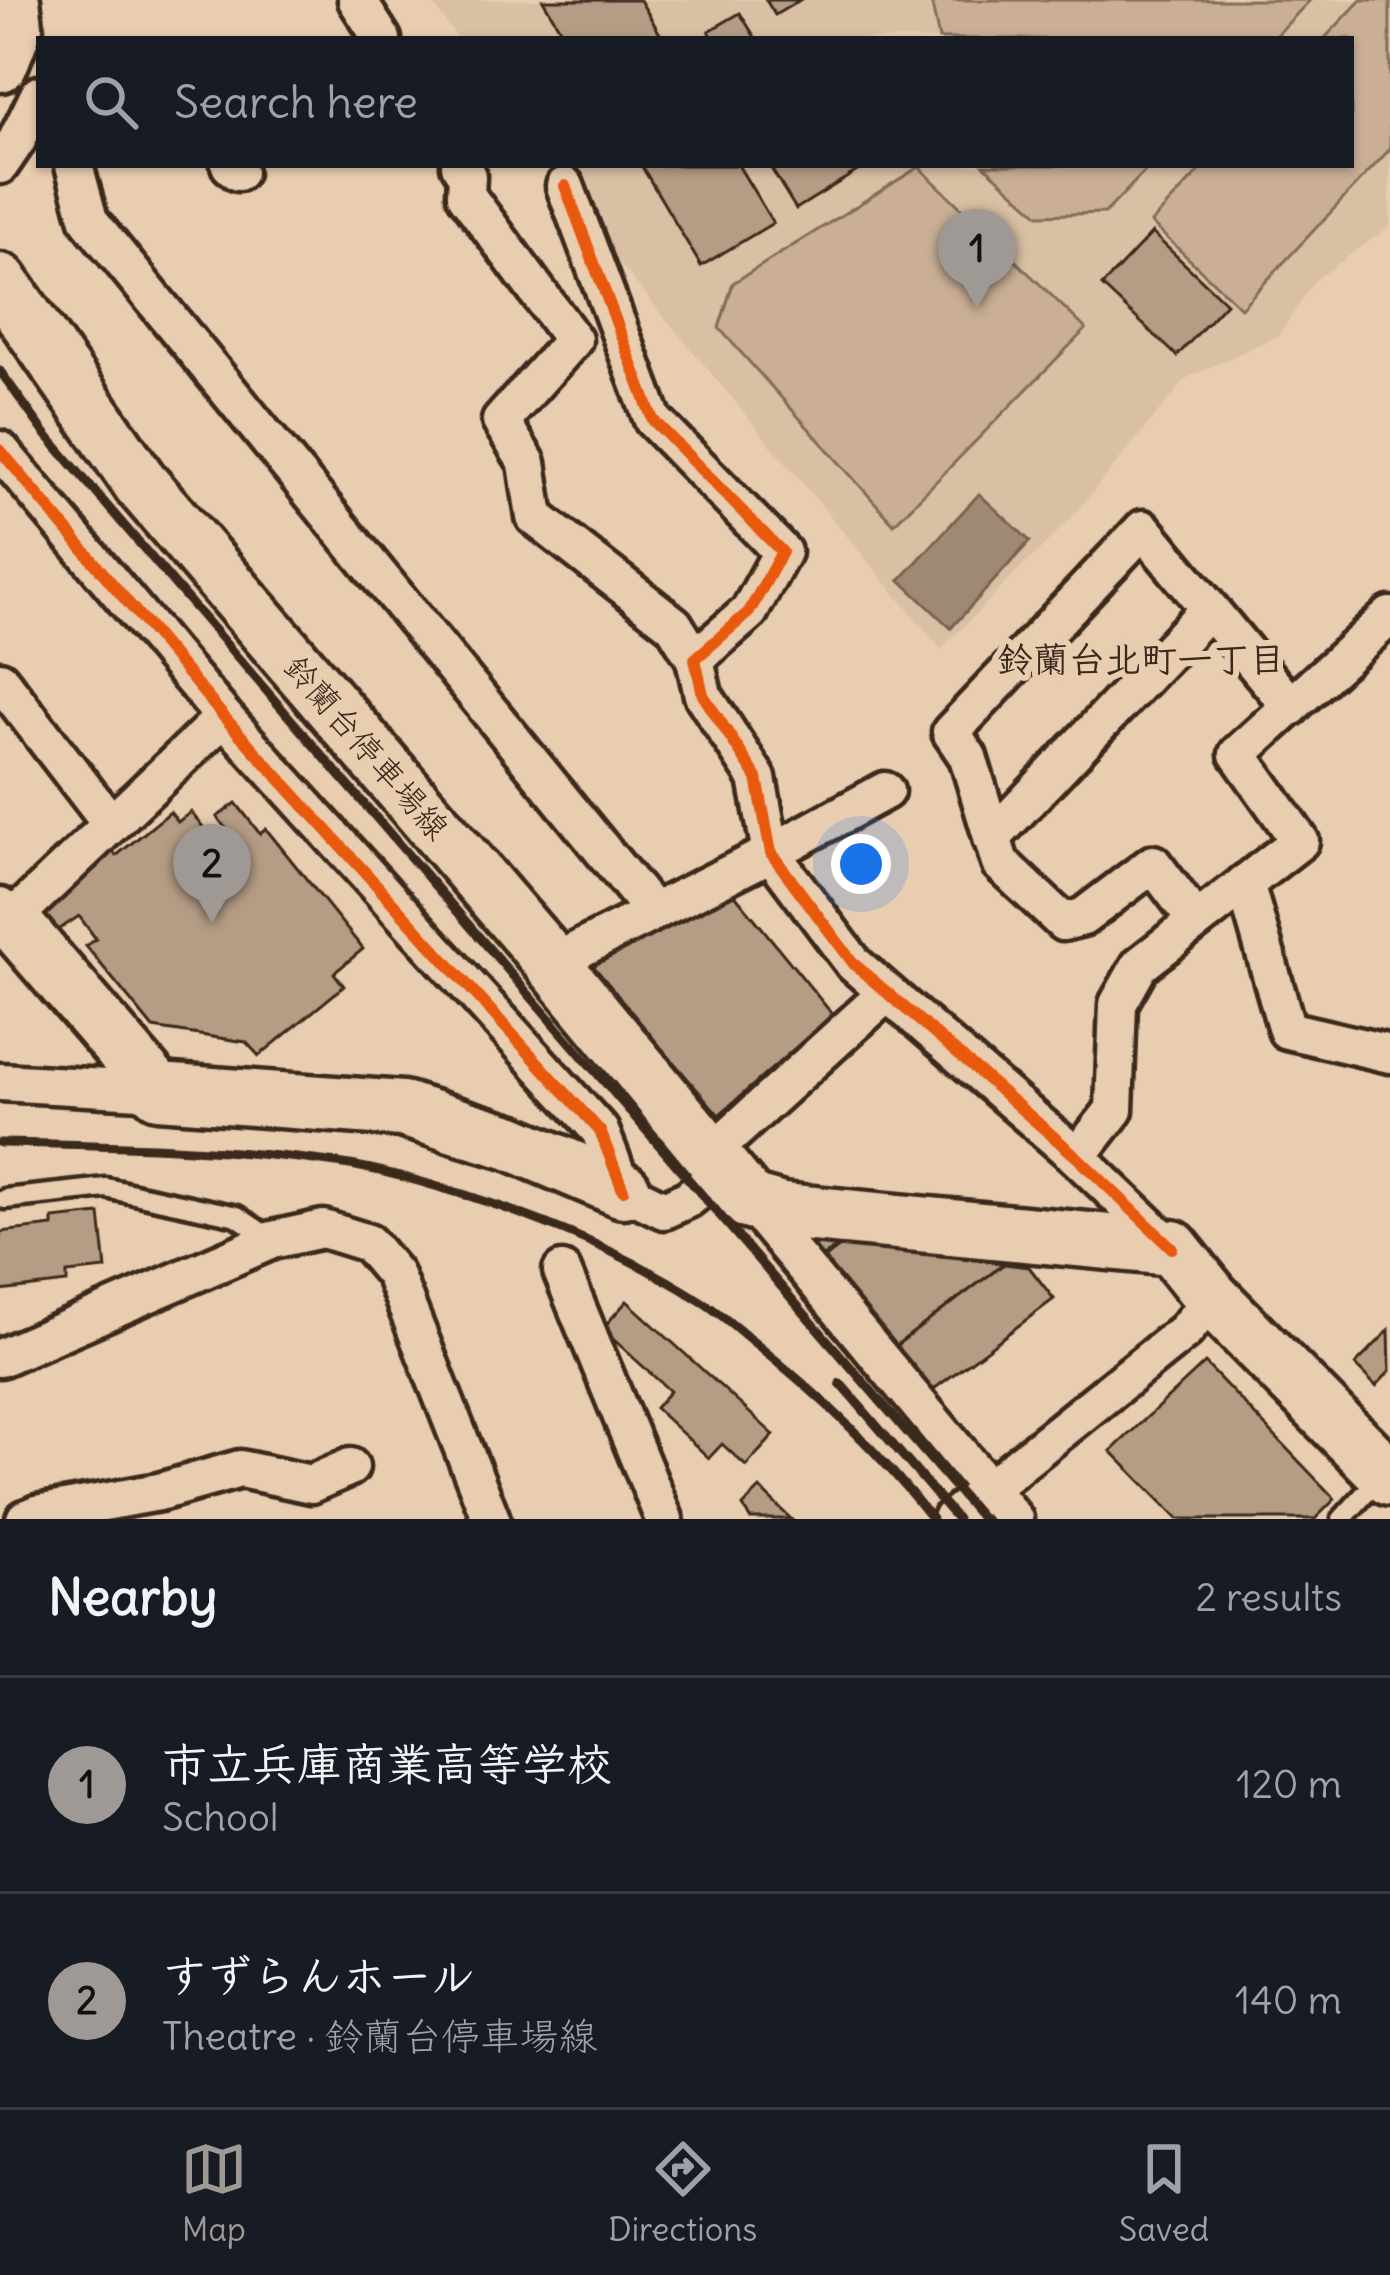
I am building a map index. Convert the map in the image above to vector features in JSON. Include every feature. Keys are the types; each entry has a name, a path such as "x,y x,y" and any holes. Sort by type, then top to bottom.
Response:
{"street":[{"path":"357,0 380,36"},
{"path":"0,165 36,101"},
{"path":"75,168 89,220 653,912"},
{"path":"462,168 467,176 466,195 573,340 501,422 526,463 535,517 674,625 695,659 703,695 758,778 771,853 854,964 1077,1157 1172,1248 1212,1298 1388,1472"},
{"path":"565,186 653,420 782,552 749,612 695,659"},
{"name":"鈴蘭台停車場線","path":"0,281 140,484 729,1175"},
{"path":"0,450 224,717 600,1131 623,1190"},
{"path":"1196,921 1154,864 1083,917 1063,922 1000,863 968,757 951,732 1143,529 1291,706"},
{"path":"992,838 1209,608"},
{"path":"1077,1157 1114,1110 1118,1004 1140,965 1300,841 1238,754 1390,616"},
{"path":"0,680 111,824"},
{"path":"158,1090 5,913 111,824 224,717"},
{"path":"552,963 885,791"},
{"path":"1245,883 1286,1030 1390,1054"},
{"path":"0,1082 402,1109 510,1142 664,1210 729,1175 887,993"},
{"path":"729,1175 782,1210 1172,1248"},
{"path":"729,1175 1013,1519"},
{"path":"0,1358 272,1240 323,1229 368,1243 394,1274 491,1519"},
{"path":"562,1271 664,1519"},
{"path":"951,1519 1185,1331 1212,1298"},
{"path":"25,1519 159,1492 240,1469 311,1484 350,1467"}],"lane":[{"path":"5,1199 106,1188 237,1216 272,1240"},
{"path":"1342,1519 1388,1472"}],"shaded area":[{"path":"430,0 1390,0 1390,226 1314,281 1279,335 1187,378 1070,519 941,649 611,253 550,168 1354,168 1354,36 456,36"},
{"path":"931,0 1310,0 1276,36 938,36"},
{"path":"1361,0 1390,0 1390,149 1241,308 1151,223 1202,168 1354,168 1354,36 1327,36"},
{"path":"920,168 1086,329 894,524 719,328 733,283"},
{"path":"987,168 1148,168 1105,213 1039,215"},
{"path":"979,494 1030,541 951,628 900,580"}],"building":[{"path":"543,0 640,0 661,36 564,36"},
{"path":"766,0 800,0 775,15"},
{"path":"740,13 754,36 712,36 709,31"},
{"path":"643,168 740,168 773,223 701,266"},
{"path":"771,168 862,168 796,209"},
{"path":"1152,233 1226,303 1177,356 1102,286"},
{"path":"236,803 260,834 266,829 363,949 334,973 344,986 259,1056 246,1042 153,1028 86,946 96,939 79,916 57,931 41,911 113,851 116,856 170,812 178,822 191,812 228,858 241,848 217,817"},
{"path":"732,891 833,1015 719,1115 588,963"},
{"path":"100,1214 106,1269 67,1273 67,1283 0,1291 0,1232"},
{"path":"852,1238 1004,1264 890,1350 820,1262"},
{"path":"801,1239 842,1243 818,1260"},
{"path":"1004,1264 1029,1267 1054,1299 926,1395 890,1350"},
{"path":"627,1301 774,1435 746,1466 722,1444 709,1458 655,1408 670,1391 602,1329"},
{"path":"1389,1330 1390,1371 1376,1386 1355,1365"},
{"path":"1205,1363 1335,1499 1315,1519 1178,1519 1111,1451"},
{"path":"760,1489 791,1519 750,1519 743,1506"}],"railway":[{"path":"0,371 44,432 982,1519"},
{"path":"0,1143 211,1150 337,1163 436,1186 559,1229 646,1269 721,1315 847,1424 932,1519"},
{"path":"840,1383 957,1519"}],"cycle path":[{"path":"565,186 653,420 782,552 749,612 695,659 703,695 757,778 771,853 854,964 1077,1157 1172,1248"},
{"path":"0,450 224,717 600,1131 623,1190"}],"place":[{"name":"市立兵庫商業高等学校","path":"977,308"},
{"name":"すずらんホール","path":"212,923"}],"district":[{"name":"鈴蘭台北町一丁目","path":"1141,659"}]}
